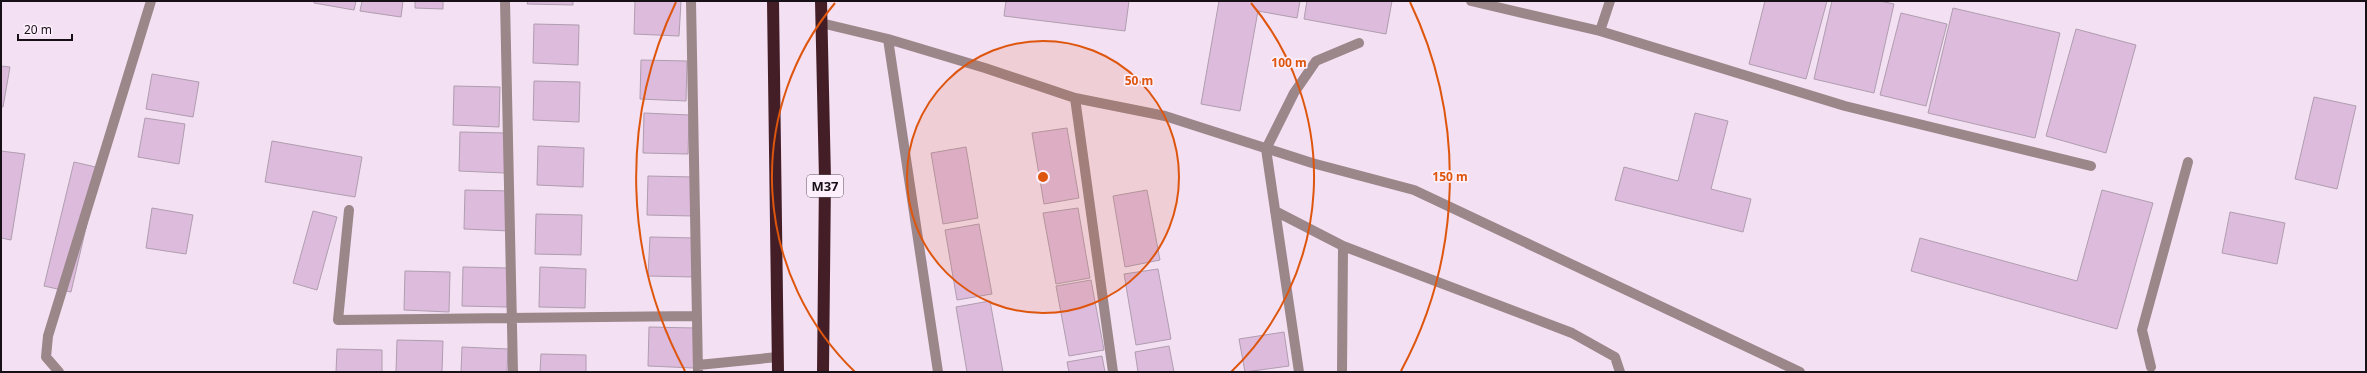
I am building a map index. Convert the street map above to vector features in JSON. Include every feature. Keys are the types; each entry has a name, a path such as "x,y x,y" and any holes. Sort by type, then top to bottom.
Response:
{"highway":[{"path":"773,1 778,372"},
{"name":"M37","path":"821,1 825,179 823,372"}],"street":[{"path":"59,372 46,357 48,336 151,1"},
{"path":"505,1 513,372"},
{"path":"691,1 698,368 778,357"},
{"path":"1471,1 1600,31 1845,106 2091,166"},
{"path":"1600,31 1610,1"},
{"path":"821,23 888,39 985,68 1075,98 1165,116 1214,130 1266,149 1414,190 1800,372"},
{"path":"888,39 938,372"},
{"path":"1299,372 1266,149 1294,93 1316,61 1359,43"},
{"path":"1075,98 1113,372"},
{"path":"2151,367 2142,330 2188,162"},
{"path":"349,210 338,320 697,316"},
{"path":"1275,211 1343,246 1572,333 1615,357 1620,372"},
{"path":"1342,372 1343,246"}],"building":[{"path":"314,1 356,1 354,10 314,3"},
{"path":"362,1 403,1 401,17 360,11"},
{"path":"415,1 443,1 443,9 415,8"},
{"path":"528,1 573,1 573,5 527,4"},
{"path":"635,1 681,1 679,36 634,34"},
{"path":"1006,1 1129,1 1125,31 1004,16"},
{"path":"1219,1 1300,1 1297,18 1258,11 1240,111 1201,104"},
{"path":"1307,1 1392,1 1386,34 1304,19"},
{"path":"1765,1 1827,1 1806,79 1749,64"},
{"path":"1832,1 1880,1 1894,4 1874,93 1814,79"},
{"path":"1953,8 2060,33 2035,138 1928,113"},
{"path":"1901,13 1947,24 1926,106 1880,95"},
{"path":"534,24 579,25 578,65 533,63"},
{"path":"2076,29 2136,45 2106,153 2046,136"},
{"path":"641,60 687,61 686,101 640,99"},
{"path":"1,66 10,67 3,107 1,107"},
{"path":"152,74 199,82 193,117 146,109"},
{"path":"534,81 580,82 579,122 533,120"},
{"path":"454,86 500,87 499,127 453,125"},
{"path":"2314,97 2356,106 2337,189 2295,179"},
{"path":"644,113 689,115 688,154 643,153"},
{"path":"1695,113 1728,121 1711,189 1751,199 1743,232 1615,200 1624,167 1678,181"},
{"path":"145,118 185,124 179,164 138,157"},
{"path":"1067,128 1079,198 1044,204 1032,133"},
{"path":"460,132 506,133 505,173 459,171"},
{"path":"272,141 362,157 355,197 265,182"},
{"path":"538,146 584,148 583,187 537,185"},
{"path":"966,147 978,218 943,224 931,153"},
{"path":"1,151 25,154 11,240 1,238"},
{"path":"74,162 100,168 71,292 44,286"},
{"path":"648,176 694,177 693,216 647,215"},
{"path":"465,190 511,191 510,231 464,229"},
{"path":"1147,190 1160,260 1125,267 1113,196"},
{"path":"2102,190 2153,203 2117,329 1911,271 1920,238 2077,281"},
{"path":"152,208 193,215 186,254 146,248"},
{"path":"1078,208 1090,278 1056,284 1043,213"},
{"path":"313,211 337,217 317,290 293,283"},
{"path":"2230,212 2285,223 2277,264 2222,253"},
{"path":"536,214 582,215 581,255 535,254"},
{"path":"979,224 992,294 957,300 945,230"},
{"path":"650,237 695,238 694,277 648,276"},
{"path":"463,267 508,268 507,307 462,306"},
{"path":"540,267 586,269 585,308 539,307"},
{"path":"1158,269 1171,339 1136,345 1124,274"},
{"path":"405,271 450,272 449,312 404,310"},
{"path":"1091,280 1104,350 1069,356 1056,286"},
{"path":"990,301 1003,372 967,372 956,307"},
{"path":"649,327 695,328 694,368 648,366"},
{"path":"1284,332 1289,366 1245,372 1239,339"},
{"path":"397,340 443,341 442,372 396,372"},
{"path":"1169,346 1174,372 1138,372 1135,352"},
{"path":"462,347 508,349 507,372 461,372"},
{"path":"337,349 382,350 382,372 336,372"},
{"path":"541,354 586,355 586,372 540,372"},
{"path":"1102,356 1105,372 1069,372 1067,362"}]}
